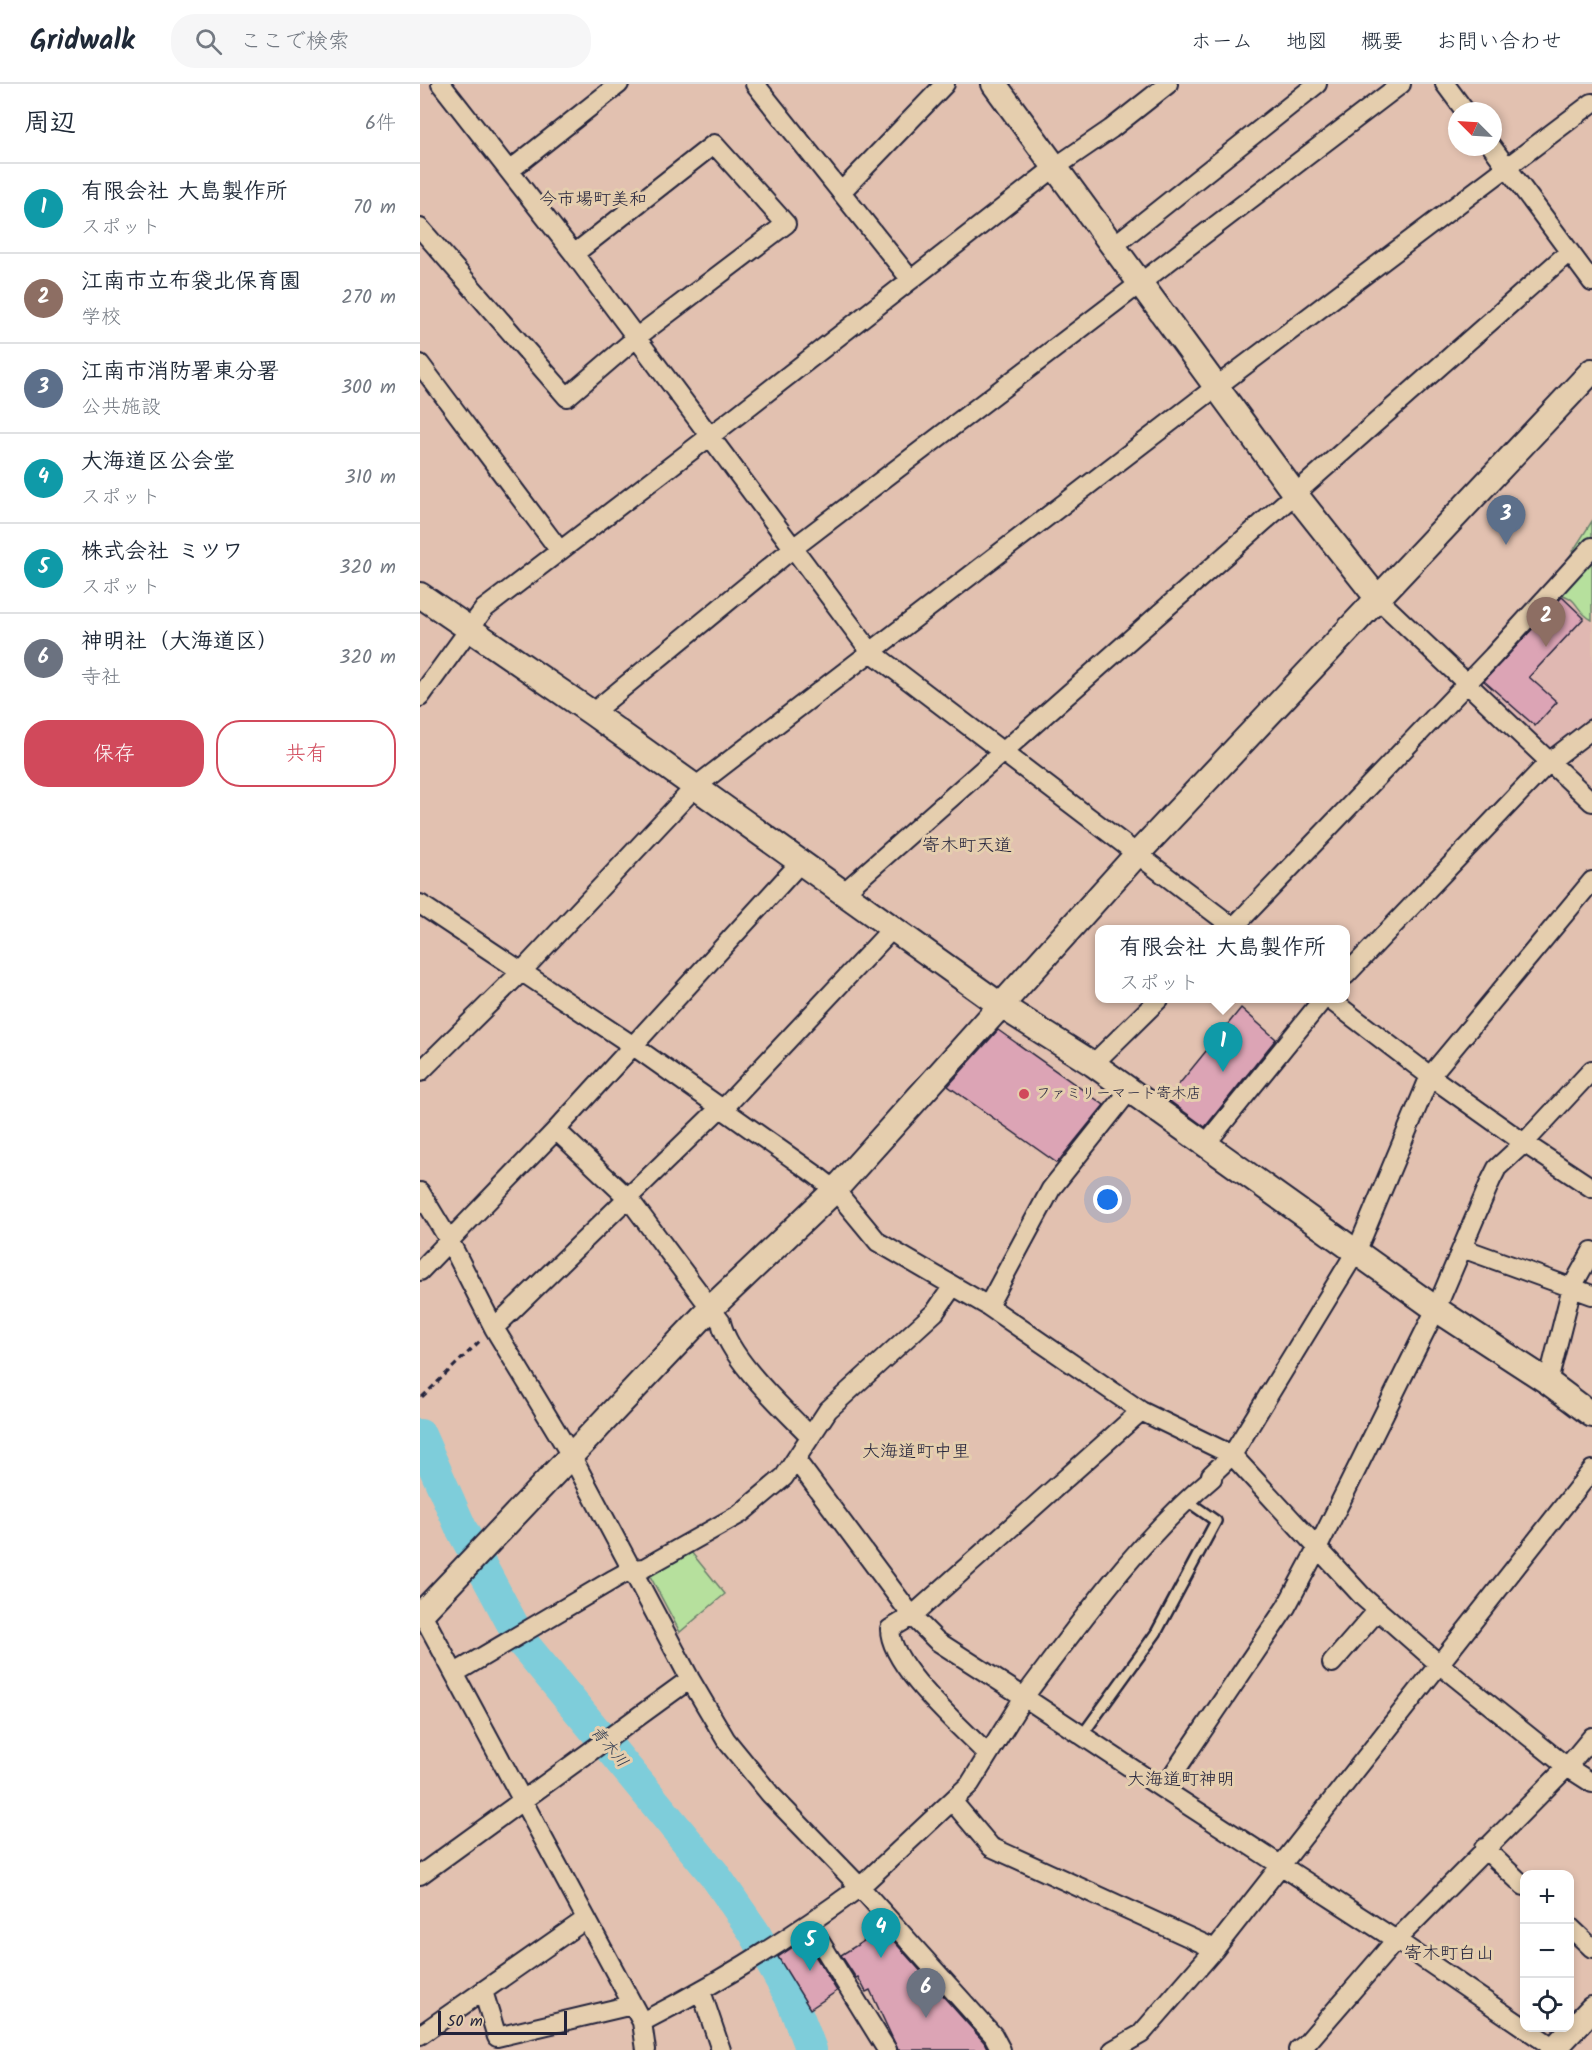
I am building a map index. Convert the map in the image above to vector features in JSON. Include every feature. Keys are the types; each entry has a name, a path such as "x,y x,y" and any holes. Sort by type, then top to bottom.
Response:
{"street":[{"path":"509,171 619,84"},
{"path":"755,84 911,280"},
{"path":"841,192 945,84"},
{"path":"994,84 1138,284 1295,494 1379,600 1592,802"},
{"path":"420,698 484,609 1054,168 1111,129 1168,84"},
{"path":"1112,247 1317,84"},
{"path":"592,713 792,549 1401,84"},
{"path":"1445,84 1458,102"},
{"path":"442,85 638,338 792,549 870,651 1139,852 1229,925"},
{"path":"420,1072 522,971 695,787 1216,387 1592,103"},
{"path":"420,228 567,397 638,338 786,224 714,144 574,254"},
{"path":"1499,156 1592,282"},
{"path":"842,894 1569,252"},
{"path":"420,364 560,551"},
{"path":"646,2050 642,2022 524,1799 421,1612 456,1579 710,1309 835,1190 1139,852 1379,600 1592,371"},
{"path":"1238,925 1493,656 1592,547"},
{"path":"420,595 592,713 799,864 1000,1005 1093,1064 1204,1146 1357,1251 1436,1309 1548,1382 1592,1414"},
{"path":"1350,971 1549,762 1592,729"},
{"path":"420,1271 556,1130 799,864"},
{"path":"642,2022 701,1991 809,1924 860,1887 970,1784 1024,1697 1109,1584 1186,1500 1212,1478 1211,1475 1232,1455 1357,1251 1430,1076 1592,880"},
{"path":"420,904 722,1108 835,1190 878,1242 988,1306 1141,1411 1232,1455 1378,1610 1438,1664 1567,1767 1592,1784"},
{"path":"494,1328 722,1108 892,929"},
{"path":"1093,1064 1156,1003"},
{"path":"1204,1146 1323,1003"},
{"path":"1331,1003 1524,1143 1592,1188"},
{"path":"1163,1789 1286,1607 1436,1309 1497,1168 1524,1143 1592,1070"},
{"path":"988,1306 1051,1189 1130,1091"},
{"path":"556,1130 629,1199 721,1322 724,1336 763,1389 810,1436"},
{"path":"420,1192 449,1240 494,1328 572,1457 690,1679 726,1740 770,1794 860,1887 993,2035 1001,2050"},
{"path":"1462,1248 1592,1295"},
{"path":"1548,1382 1572,1287 1592,1251"},
{"path":"455,1673 632,1569 644,1568 740,1515 784,1478 828,1410 935,1312 953,1286"},
{"path":"987,1754 912,1677 890,1638 890,1629 912,1616 1141,1411"},
{"path":"796,1460 912,1616 937,1641 1396,1940 1555,2050 1592,2009"},
{"path":"1113,2050 1141,2034 1215,1949 1592,1470"},
{"path":"1332,1663 1378,1610"},
{"path":"420,1875 690,1679"},
{"path":"1305,2048 1396,1940 1484,1848 1567,1767 1592,1737"},
{"path":"953,1802 991,1847 1215,1949"},
{"path":"1484,1848 1520,1882"},
{"path":"420,2035 586,1920"},
{"path":"809,1924 887,2050"},
{"path":"1574,1932 1592,1948"},
{"path":"483,1990 497,2037 632,2005"},
{"path":"701,1991 721,2050"}],"lane":[{"path":"1083,1734 1156,1633 1216,1521 1186,1500"}],"path":[{"path":"422,1397 494,1328"}],"shaded area":[{"path":"1561,582 1592,611 1592,729 1549,762 1465,683"}],"green space":[{"path":"1592,521 1592,620 1568,597 1551,592 1554,581"},
{"path":"691,1552 725,1594 680,1632 649,1574"}],"building":[{"path":"1562,597 1584,618 1529,677 1557,702 1535,726 1484,681"},
{"path":"1241,1008 1276,1039 1205,1127 1167,1099"},
{"name":"ファミリーマート寄木店","path":"998,1030 1104,1105 1057,1163 948,1086"},
{"path":"883,1929 984,2042 988,2050 898,2050 870,1990 866,1992 841,1955"},
{"path":"805,1939 837,1991 810,2009 778,1957"}],"waterway":[{"name":"青木川","path":"420,1435 461,1528 522,1642 714,1874 754,1932 792,2000 811,2050"}],"place":[{"name":"江南市消防署東分署","path":"1506,545"},
{"name":"江南市立布袋北保育園","path":"1546,647"},
{"name":"有限会社 大島製作所","path":"1223,1072"},
{"name":"ファミリーマート寄木店","path":"1024,1094"},
{"name":"大海道区公会堂","path":"881,1958"},
{"name":"株式会社 ミツワ","path":"810,1971"},
{"name":"神明社（大海道区）","path":"926,2018"}],"district":[{"name":"今市場町美和","path":"593,200"},
{"name":"寄木町天道","path":"967,846"},
{"name":"大海道町中里","path":"916,1452"},
{"name":"大海道町神明","path":"1181,1780"},
{"name":"寄木町白山","path":"1449,1954"}]}
